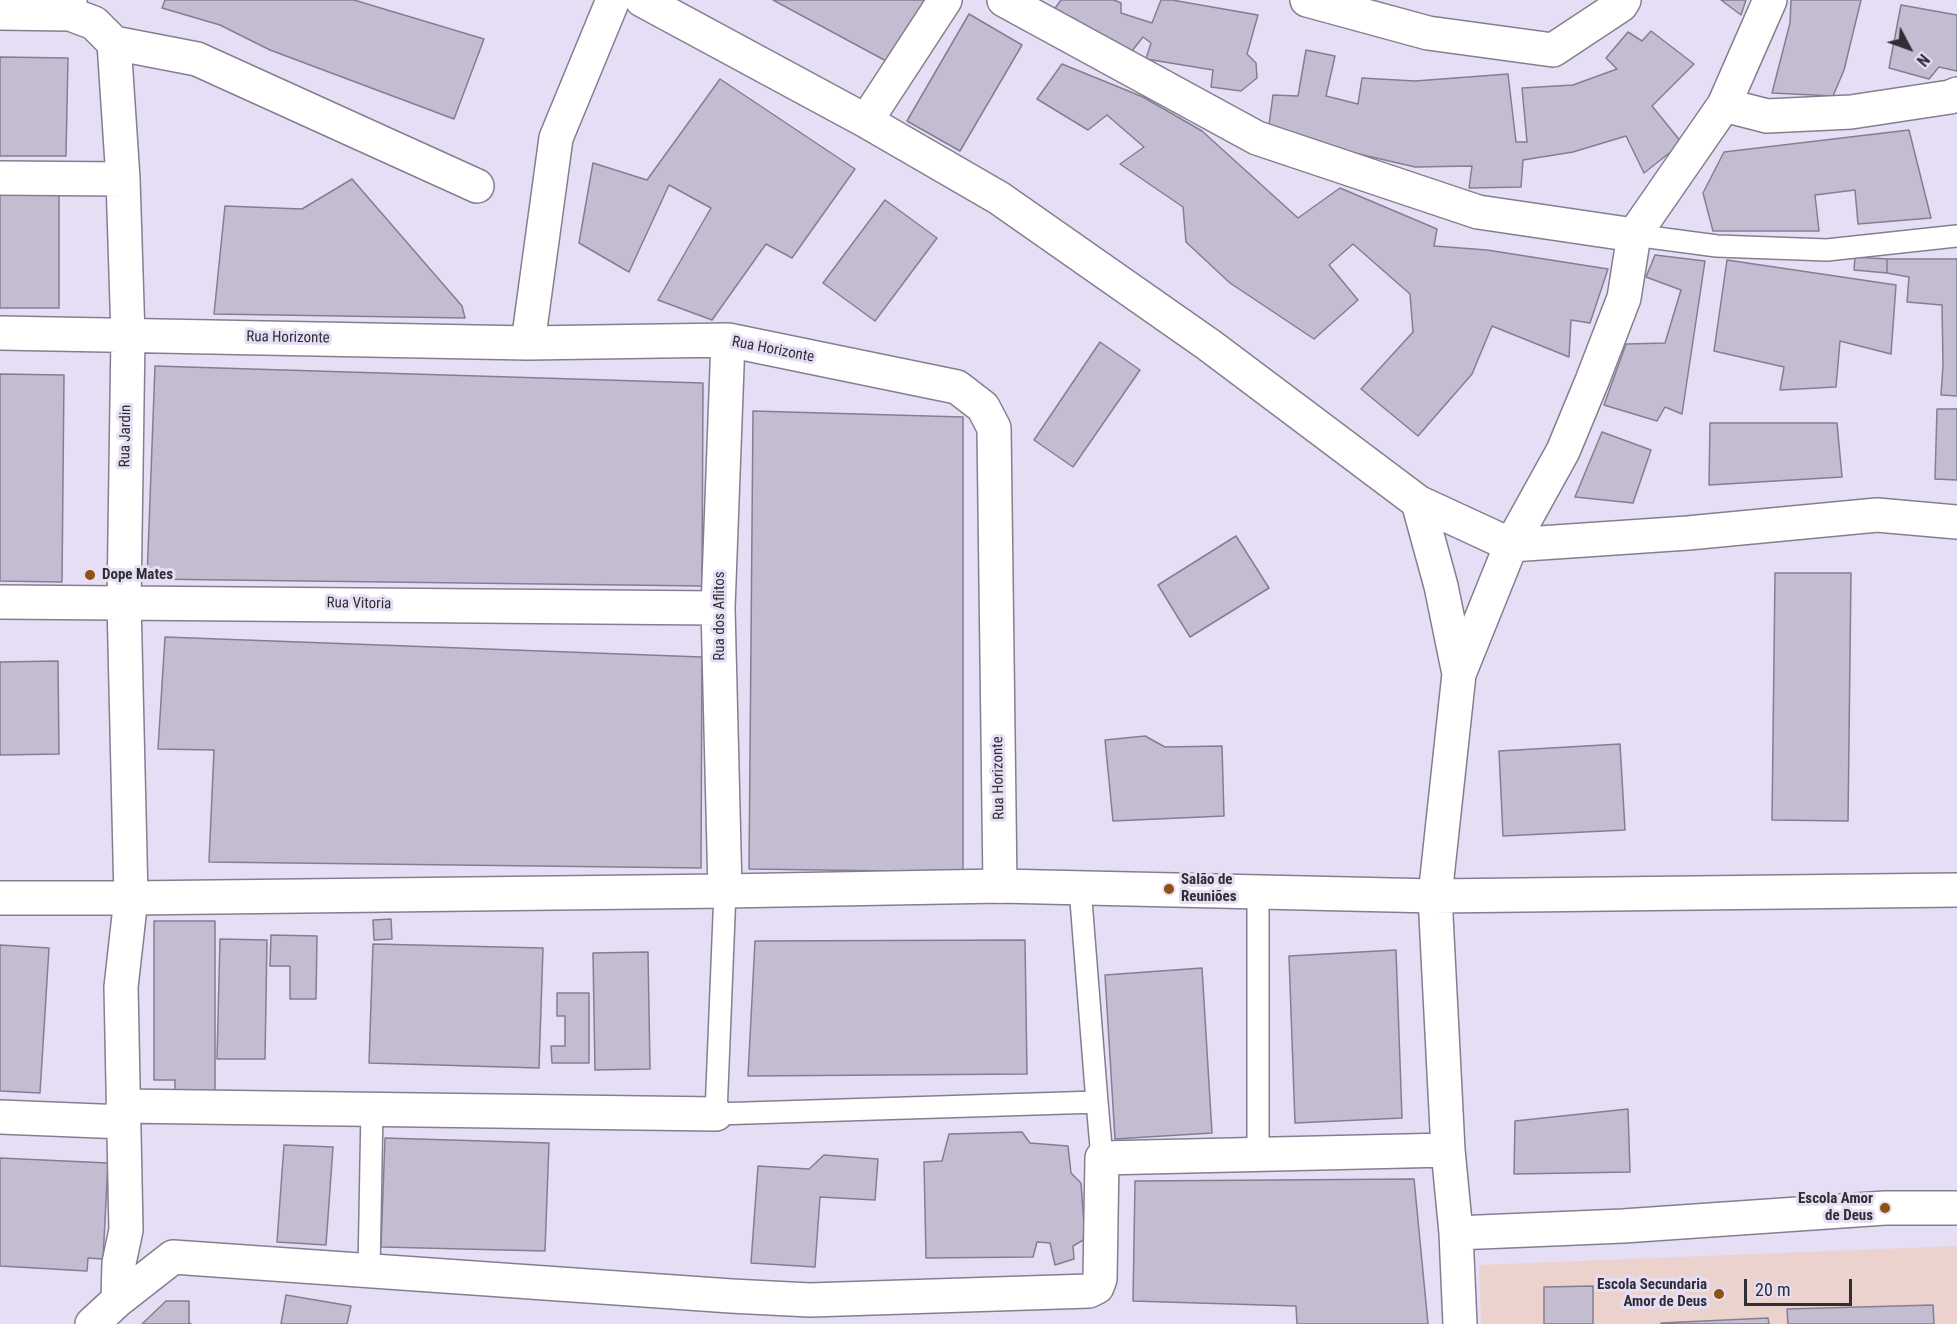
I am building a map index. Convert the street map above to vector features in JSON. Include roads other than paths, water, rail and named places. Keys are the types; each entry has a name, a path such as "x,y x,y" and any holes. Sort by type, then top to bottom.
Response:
{"street":[{"path":"528,342 556,138 613,0"},
{"path":"642,0 866,121 1008,205 1209,345 1418,502 1511,545 1688,534 1877,515 1957,522"},
{"path":"866,121 945,0"},
{"path":"1004,0 1257,138 1478,212 1634,236"},
{"path":"1307,0 1428,33 1552,50 1621,5 1624,0"},
{"path":"1460,1324 1456,1233 1448,1150 1435,896 1459,674 1511,545 1563,451 1592,381 1624,298 1634,236 1724,105 1770,0"},
{"path":"0,14 70,7 94,23 114,44 197,59 477,186"},
{"name":"Rua Jardin","path":"114,44 123,179 128,336 124,602 131,898 121,987 126,1230 119,1263 118,1300"},
{"path":"1724,105 1767,116 1851,112 1957,94"},
{"path":"0,178 123,179"},
{"name":"Rua Horizonte","path":"0,333 528,342 728,340 957,387 983,407 994,428 1000,886"},
{"name":"Rua dos Aflitos","path":"725,891 718,608 728,340"},
{"path":"1418,502 1441,586 1459,674"},
{"name":"Rua Vitoria","path":"0,602 718,608"},
{"path":"0,898 1000,886 1435,896 1957,890"},
{"path":"0,1117 372,1109 716,1114"},
{"path":"92,1324 118,1300 173,1257 369,1270 809,1312 1089,1292 1097,1287 1100,1279 1101,1158 1448,1150"},
{"path":"1456,1233 1623,1226 1885,1208 1957,1208"}],"lane":[{"path":"1634,236 1717,246 1827,250 1957,236"},
{"path":"1080,888 1101,1158"},
{"path":"725,891 716,1114 1097,1102"},
{"path":"1258,892 1258,1154"},
{"path":"369,1270 372,1109"}],"place":[{"name":"Dope Mates","path":"90,575"},
{"name":"Salão de Reuniões","path":"1169,889"},
{"name":"Escola Amor de Deus","path":"1885,1208"},
{"name":"Escola Secundaria Amor de Deus","path":"1719,1294"}]}
